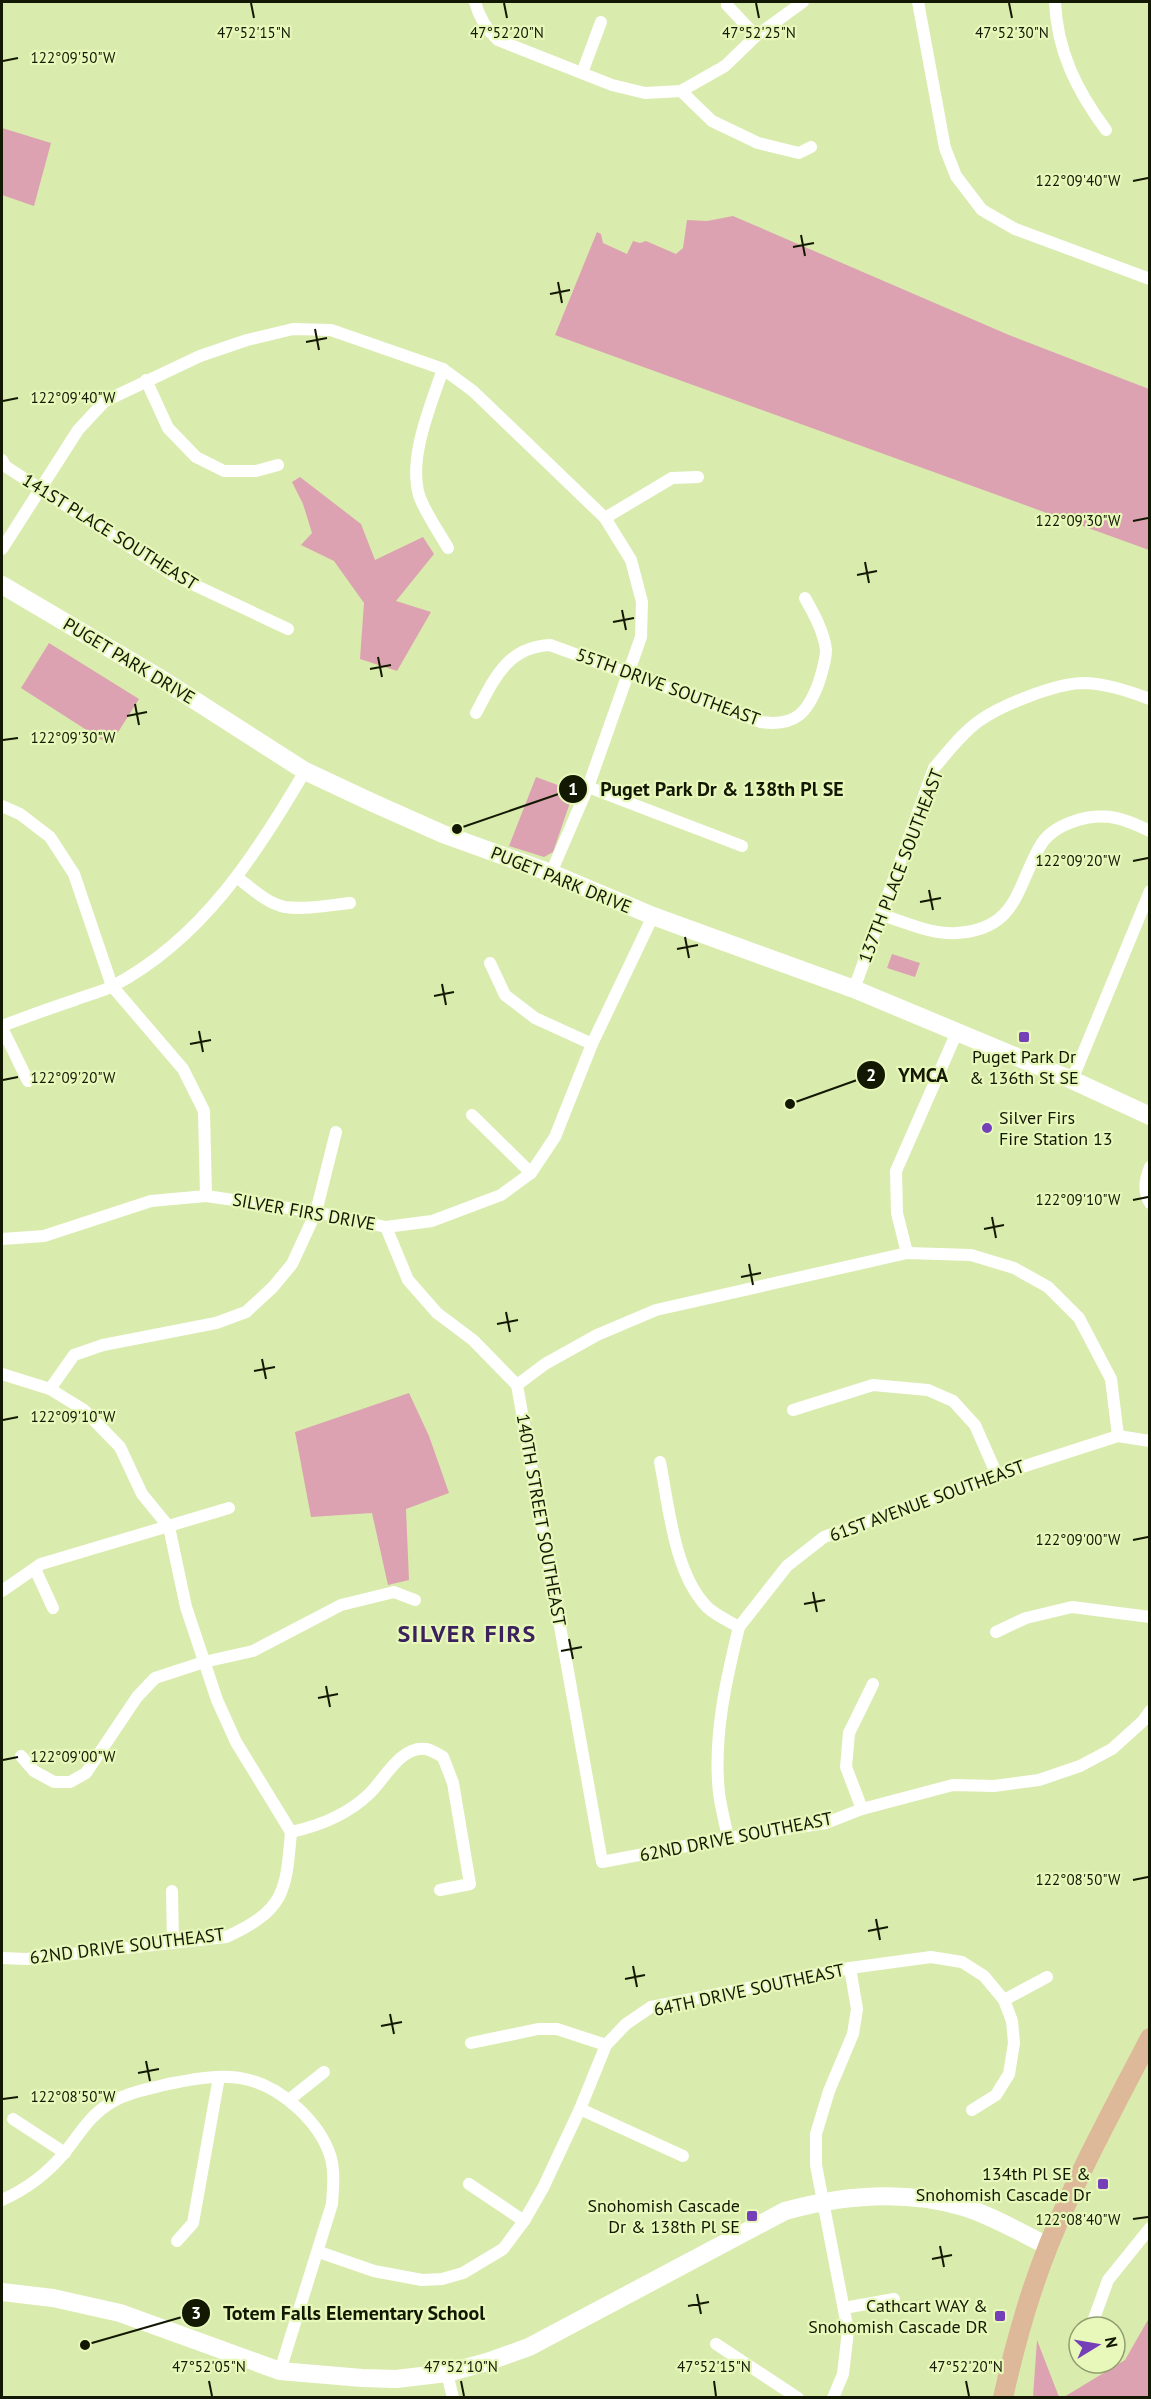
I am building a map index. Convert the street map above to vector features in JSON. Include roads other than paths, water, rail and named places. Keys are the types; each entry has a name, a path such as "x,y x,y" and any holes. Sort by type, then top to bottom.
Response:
{"main road":[{"path":"1003,2397 1016,2345 1048,2246 1077,2181 1149,2038"}],"street":[{"path":"475,2 487,30 498,40 612,85 645,93 681,91 725,66 756,36 803,2"},
{"path":"918,2 945,148 956,176 982,210 1015,229 1149,279"},
{"path":"1055,2 1066,62 1085,101 1106,130"},
{"path":"727,5 756,36"},
{"path":"582,73 601,22"},
{"path":"681,91 712,121 758,143 799,153 811,147"},
{"path":"2,549 78,430 105,400 200,356 247,340 293,329 331,330 443,369 473,391 605,518 631,560 642,602 641,637 588,787 551,873"},
{"path":"443,369 427,415 416,461 419,495 448,548"},
{"path":"146,380 168,428 196,458 224,471 256,471 278,465"},
{"name":"141ST PLACE SOUTHEAST","path":"2,460 5,466 173,575 288,629"},
{"path":"605,518 672,478 698,477"},
{"name":"PUGET PARK DRIVE","path":"2,585 163,680 305,771 444,834 551,873 652,916 854,989 1072,1080 1149,1116"},
{"name":"55TH DRIVE SOUTHEAST","path":"476,713 496,675 507,662 536,646 550,645 761,722 777,724 794,719 812,703 826,651 820,628 806,598"},
{"name":"137TH PLACE SOUTHEAST","path":"854,989 934,768 958,740 978,722 1011,704 1048,691 1082,683 1120,688 1149,699"},
{"path":"28,1081 2,1027 112,986 161,955 194,927 238,878 268,834 305,771"},
{"path":"588,787 742,846"},
{"path":"2,806 20,814 50,837 74,874 112,986 183,1069 204,1111 206,1196"},
{"path":"882,915 934,931 955,934 977,930 993,923 1007,912 1021,891 1040,845 1075,820 1094,817 1116,818 1149,831"},
{"path":"238,878 258,894 284,907 350,903"},
{"path":"1072,1080 1149,891"},
{"name":"SILVER FIRS DRIVE","path":"2,1239 44,1236 151,1201 206,1196 316,1212 386,1227 432,1221 501,1195 531,1173 555,1137 592,1044 652,916"},
{"path":"490,963 505,995 535,1018 592,1044"},
{"path":"907,1253 897,1213 896,1171 957,1032"},
{"path":"472,1115 531,1173"},
{"path":"50,1389 74,1355 103,1346 216,1323 246,1312 273,1287 292,1264 316,1212 336,1132"},
{"path":"1149,1167 1145,1179 1149,1203"},
{"path":"386,1227 408,1280 436,1313 473,1340 517,1385 545,1364 597,1335 656,1310 907,1253 971,1255 1014,1268 1048,1287 1079,1318 1111,1379 1118,1436"},
{"path":"2,1374 50,1389 84,1410 120,1447 142,1494 169,1527 186,1607 204,1662 236,1742 291,1832 310,1828 332,1819 369,1794 388,1769 406,1754 424,1749 443,1757 453,1783 470,1884 440,1890"},
{"name":"140TH STREET SOUTHEAST","path":"517,1385 602,1862"},
{"path":"793,1410 873,1385 928,1390 953,1401 975,1425 997,1475"},
{"name":"61ST AVENUE SOUTHEAST","path":"739,1627 787,1566 824,1537 997,1475 1118,1436 1149,1441"},
{"path":"660,1462 675,1540 690,1584 708,1609 739,1627 726,1679 719,1739 719,1791 728,1838"},
{"path":"2,1591 41,1564 229,1508"},
{"path":"35,1569 53,1608"},
{"path":"21,1756 34,1771 54,1782 70,1782 86,1773 137,1697 155,1678 204,1662 253,1651 341,1605 394,1592 415,1600"},
{"path":"996,1632 1026,1618 1072,1607 1149,1617"},
{"path":"862,1809 846,1767 849,1733 873,1684"},
{"name":"62ND DRIVE SOUTHEAST","path":"602,1862 728,1838 826,1823 862,1809 952,1785 994,1786 1039,1779 1080,1766 1113,1749 1143,1721 1149,1711"},
{"name":"62ND DRIVE SOUTHEAST","path":"2,1958 26,1959 226,1937 250,1926 281,1896 287,1875 291,1832"},
{"path":"172,1891 173,1943"},
{"name":"64TH DRIVE SOUTHEAST","path":"319,2252 374,2271 422,2280 442,2279 463,2273 503,2249 524,2221 543,2188 580,2109 606,2045 626,2024 651,2007 850,1968 931,1957 962,1962 984,1976 1004,2000 1012,2021 1014,2043 1009,2074 996,2095 972,2110"},
{"path":"833,2397 843,2374 848,2331 816,2165 816,2134 829,2091 853,2034 857,2009 850,1968"},
{"path":"1004,2000 1047,1977"},
{"path":"471,2043 538,2029 556,2029 606,2045"},
{"path":"290,2099 324,2072"},
{"path":"177,2241 193,2223 219,2077"},
{"path":"2,2200 33,2184 65,2153 89,2120 110,2103 127,2094 193,2079 219,2077 249,2080 290,2099 313,2126 330,2154 333,2204 280,2371"},
{"path":"580,2109 683,2156"},
{"path":"13,2119 65,2153"},
{"path":"469,2184 524,2221"},
{"path":"2,2292 53,2298 120,2313 280,2371 396,2379 447,2373 529,2347 785,2211 824,2200 887,2196 934,2200 966,2208 1048,2246"},
{"path":"1095,2315 1108,2280 1149,2228"},
{"path":"844,2308 894,2299"},
{"path":"716,2344 798,2397"},
{"path":"447,2373 453,2397"}],"place":[{"name":"Puget Park Dr & 138th Pl SE","path":"457,829"},
{"name":"Puget Park Dr & 136th St SE","path":"1024,1037"},
{"name":"YMCA","path":"790,1104"},
{"name":"Silver Firs Fire Station 13","path":"987,1128"},
{"name":"134th Pl SE & Snohomish Cascade Dr","path":"1103,2184"},
{"name":"Snohomish Cascade Dr & 138th Pl SE","path":"752,2216"},
{"name":"Cathcart WAY & Snohomish Cascade DR","path":"1000,2316"},
{"name":"Totem Falls Elementary School","path":"85,2345"}],"district":[{"name":"SILVER FIRS","path":"467,1634"}]}
